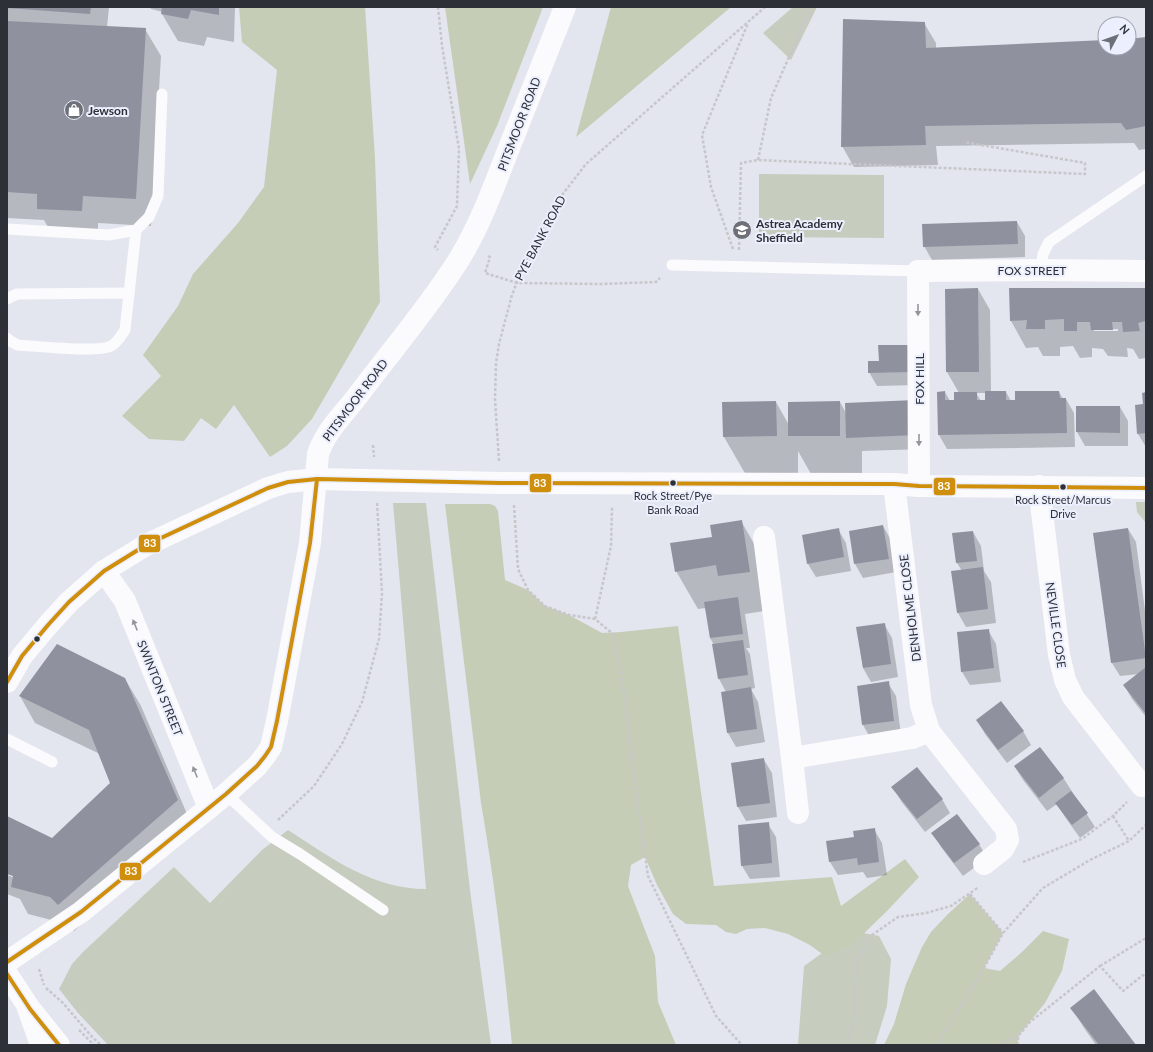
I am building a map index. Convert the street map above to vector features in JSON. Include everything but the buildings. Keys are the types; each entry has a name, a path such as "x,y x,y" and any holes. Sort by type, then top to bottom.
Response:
{"street":[{"name":"PITSMOOR ROAD","path":"7,962 81,912 226,794 257,766 265,756 274,736 310,543 317,479 318,454 331,429 422,311 494,186 565,7"},
{"name":"FOX STREET","path":"918,272 1041,270 1146,271"},
{"name":"FOX HILL","path":"918,272 919,486"},
{"path":"7,682 22,656 48,625 69,602 104,571 146,544 268,488 288,482 317,479 507,483 894,484 919,486 1146,488"},
{"name":"DENHOLME CLOSE","path":"894,484 921,705 929,731 1006,829 1008,840 1003,849 984,864"},
{"name":"NEVILLE CLOSE","path":"1039,486 1059,654 1065,680 1073,697 1142,786"},
{"path":"764,537 798,813"},
{"name":"SWINTON STREET","path":"104,571 125,601 209,808"},
{"path":"792,758 912,738 929,731"},
{"path":"7,974 30,1009 59,1045"},
{"path":"25,1001 41,1045"}],"lane":[{"path":"7,229 109,235 136,230 149,218 158,196 162,94"},
{"path":"1041,270 1042,254 1049,242 1146,176"},
{"path":"7,338 18,345 97,349 111,346 119,339 125,330 136,230"},
{"path":"672,265 918,272"},
{"path":"7,299 17,294 129,293"},
{"path":"7,739 52,762"},
{"path":"226,794 272,837 383,910"}],"path":[{"path":"438,7 442,46 459,149 458,206 435,247 490,257 485,273 516,283 602,284 656,282 672,265"},
{"name":"PYE BANK ROAD","path":"595,619 569,615 545,606 528,590 518,569 495,398 496,363 505,319 516,283 546,220 559,199 586,164 765,7"},
{"path":"758,160 771,98 811,7"},
{"path":"739,267 711,187 702,135 748,21"},
{"path":"739,267 741,163 758,160 1085,174 1085,163 964,142"},
{"path":"373,445 374,460"},
{"path":"612,483 610,546 595,619 613,634 625,699 648,876 716,1016 742,1045"},
{"path":"266,831 314,786 342,744 362,702 379,639 382,593 376,499"},
{"path":"1016,865 1082,838 1113,816 1142,786"},
{"path":"1113,816 1129,841"},
{"path":"936,1045 984,968 1003,933 1043,888 1090,860 1129,841 1146,825"},
{"path":"847,1045 854,1024 857,960 872,935 898,917 926,913 951,906 980,887"},
{"path":"970,894 1003,933"},
{"path":"998,1045 1019,1035 1030,1022 1100,966 1146,938"},
{"path":"1100,966 1124,991 1143,975 1146,978"},
{"path":"44,986 63,1003 93,1038 101,1045"},
{"path":"1017,1045 1019,1035"}],"green space":[{"path":"239,7 365,7 375,158 380,302 312,419 287,446 270,457 234,405 216,429 201,418 184,441 149,439 122,416 161,376 143,355 178,306 193,274 238,223 264,187 277,70 242,42"},
{"path":"445,7 543,7 497,126 470,184"},
{"path":"611,7 731,7 576,137"},
{"path":"793,7 817,7 791,60 763,33"},
{"path":"759,174 884,175 884,238 759,237"},
{"path":"1136,502 1146,502 1146,523 1137,512"},
{"path":"393,503 426,503 470,890 491,1045 108,1045 78,1013 59,989 72,964 83,952 174,867 210,903 262,850 288,830 337,861 370,878 407,888 426,889"},
{"path":"445,504 490,504 495,506 498,511 505,580 528,590 545,606 569,615 602,633 678,626 714,886 832,877 841,906 905,859 919,877 855,942 839,952 825,956 810,945 788,934 765,928 747,929 736,934 726,932 716,925 686,924 673,914 657,885 645,857 631,865 628,886 655,956 658,1002 676,1045 512,1045 499,924 481,803"},
{"path":"970,894 1003,933 984,968 1000,971 1043,931 1069,939 1062,971 1045,1003 1019,1035 1017,1045 884,1045 894,1024 906,984 922,947 931,932"},
{"path":"853,931 879,936 891,959 887,1006 875,1045 798,1045 804,966"}],"transit line":[{"name":"83","path":"7,682 22,656 48,625 69,602 104,571 146,545 268,488 288,482 317,479 501,483 894,484 919,486 1146,488"},
{"name":"83","path":"7,962 81,912 226,794 257,766 271,747 310,543 317,479"},
{"name":"83","path":"7,974 30,1009 59,1045"}],"place":[{"name":"Jewson","path":"74,110"},
{"name":"Astrea Academy Sheffield","path":"742,230"},
{"name":"Rock Street/Pye Bank Road","path":"673,483"},
{"name":"Rock Street/Marcus Drive","path":"1063,487"}]}
